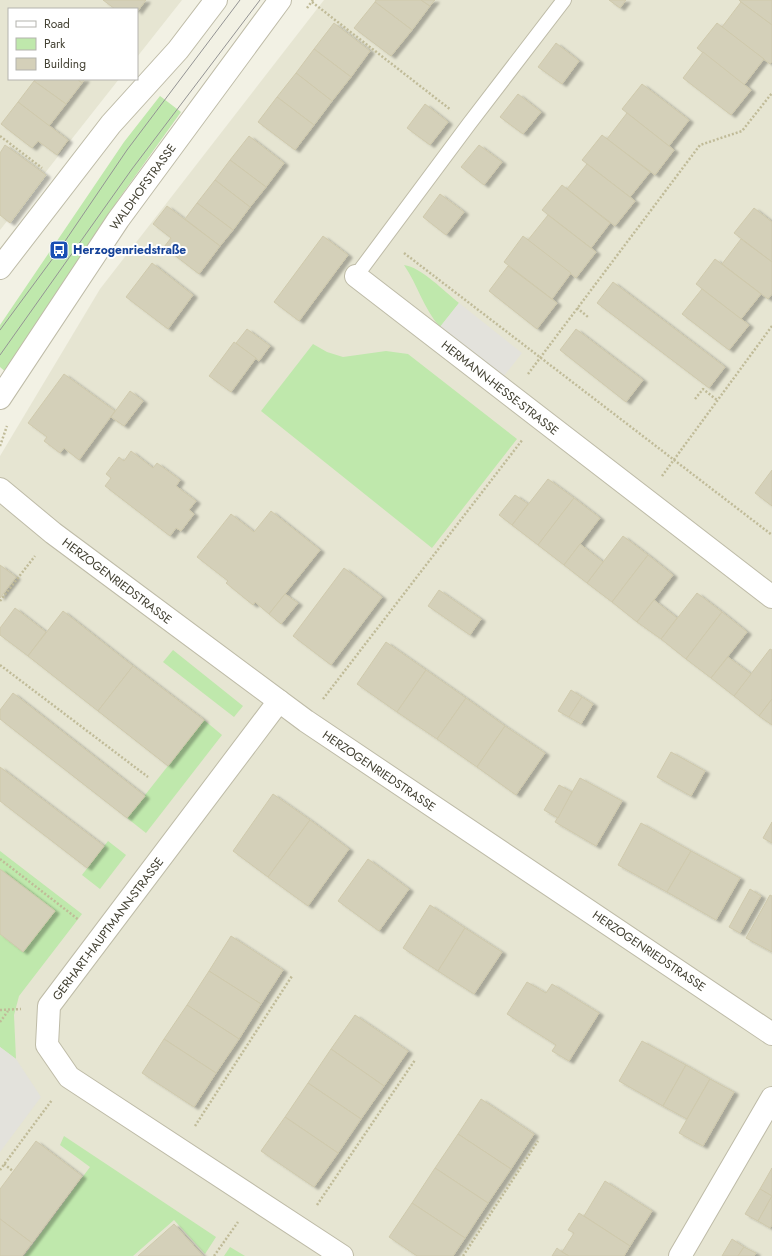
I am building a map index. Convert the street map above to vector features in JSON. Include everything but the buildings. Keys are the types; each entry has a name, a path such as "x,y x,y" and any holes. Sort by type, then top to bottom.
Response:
{"street":[{"path":"0,268 63,184 111,124 178,50 216,0"},
{"name":"WALDHOFSTRASSE","path":"0,398 118,220 280,0"},
{"name":"HERMANN-HESSE-STRASSE","path":"356,276 772,597"},
{"name":"HERZOGENRIEDSTRASSE","path":"0,489 53,533 306,722 772,1034"},
{"name":"GERHART-HAUPTMANN-STRASSE","path":"279,701 50,1006 47,1045 69,1077 342,1256"},
{"path":"680,1256 772,1098"}],"lane":[{"path":"356,276 469,124 564,0"}],"path":[{"path":"312,2 469,124"},
{"path":"511,397 700,145 742,131 772,93"},
{"path":"0,136 63,184"},
{"path":"384,238 772,535"},
{"path":"577,308 588,316"},
{"path":"645,499 772,326"},
{"path":"695,399 703,389 718,400"},
{"path":"306,722 539,418"},
{"path":"0,601 53,533"},
{"path":"0,665 148,777"},
{"path":"0,859 101,938"},
{"path":"180,1150 292,976"},
{"path":"0,1022 8,1011"},
{"path":"301,1229 415,1060"},
{"path":"0,1170 69,1077"},
{"path":"463,1256 538,1141"},
{"path":"4,1164 13,1171"},
{"path":"214,1256 254,1199"}],"shaded area":[{"path":"0,0 182,0 138,56 138,8 8,8 8,80 118,80 0,230"},
{"path":"324,0 772,0 772,1256 0,1256 0,456 100,289"},
{"path":"459,303 522,353 504,376 440,327"},
{"path":"0,1047 16,1059 41,1097 0,1152"}],"green space":[{"path":"160,96 181,112 118,200 7,373 0,367 0,325 124,142"},
{"path":"404,265 418,270 459,303 440,327 429,312"},
{"path":"313,344 327,352 343,357 386,351 408,354 517,439 432,548 261,411"},
{"path":"173,650 243,706 234,717 163,662"},
{"path":"204,720 222,735 146,833 127,818"},
{"path":"108,841 126,855 100,889 82,875"},
{"path":"0,851 82,914 19,996 14,1015 16,1059 0,1047"},
{"path":"64,1136 216,1237 205,1254 174,1220 133,1256 24,1256 90,1167 60,1145"},
{"path":"230,1247 245,1256 224,1256"}],"tram line":[{"path":"0,330 59,250 127,150 240,0"},
{"path":"0,355 132,169 260,0"}],"place":[{"name":"Herzogenriedstraße","path":"59,250"}]}
